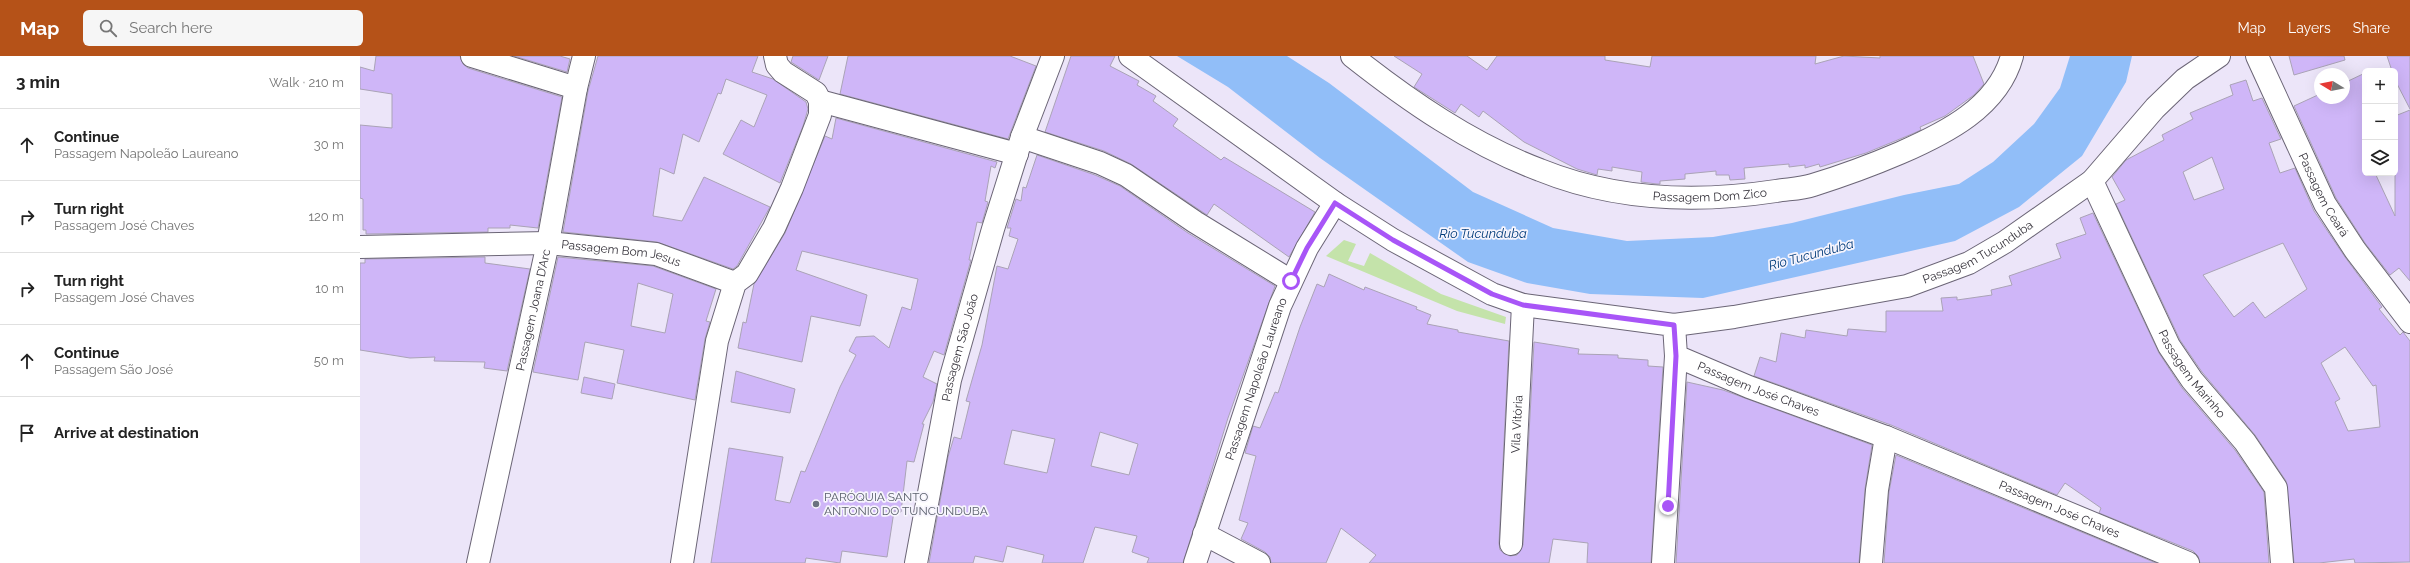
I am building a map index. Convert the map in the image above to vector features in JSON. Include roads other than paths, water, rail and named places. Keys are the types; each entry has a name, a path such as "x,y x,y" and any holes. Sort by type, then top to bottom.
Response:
{"street":[{"path":"472,56 576,88"},
{"name":"Passagem Joana D’Arc","path":"478,563 548,243 576,88 584,56"},
{"path":"682,563 718,341 735,283 747,274 780,214 816,131 820,114 820,101 816,92 783,72 777,65 775,56"},
{"name":"Passagem São João","path":"916,563 950,380 993,229 1020,145 1053,56"},
{"path":"1130,56 1335,203 1393,240 1492,294 1523,305 1674,325 1676,356 1664,563"},
{"name":"Passagem Dom Zico","path":"1352,56 1386,82 1444,121 1490,148 1539,170 1572,182 1633,195 1739,196 1811,186 1924,143 1964,120 1988,99 2007,73 2012,56"},
{"name":"Passagem Tucunduba","path":"1674,325 1734,317 1907,286 1969,262 1987,252 2092,181 2155,108 2184,79 2219,56"},
{"name":"Passagem Ceará","path":"2257,56 2325,204 2355,250 2410,322"},
{"path":"820,101 1100,163 1126,176 1195,222 1291,281"},
{"name":"Passagem Marinho","path":"2092,181 2169,346 2192,380 2245,442 2276,488 2282,563"},
{"name":"Passagem Napoleão Laureano","path":"1195,563 1291,281 1307,248 1335,203"},
{"name":"Passagem Bom Jesus","path":"360,247 548,243 656,254 735,283"},
{"name":"Vila Vitória","path":"1511,544 1523,305"},
{"name":"Passagem José Chaves","path":"1676,356 1750,388 1886,437 2188,563"},
{"path":"1871,563 1877,490 1886,437"},
{"path":"1204,534 1259,563"}],"water":[{"name":"Rio Tucunduba","path":"1177,56 1287,56 1329,83 1473,192 1553,228 1627,241 1713,237 1792,223 1904,195 1959,184 1993,162 2034,124 2060,88 2070,56 2132,56 2126,82 2082,156 2019,207 1955,241 1703,298 1590,294 1527,283 1468,262 1320,158 1228,87"}],"place":[{"name":"PARÓQUIA SANTO ANTONIO DO TUNCUNDUBA","path":"816,504"}]}
